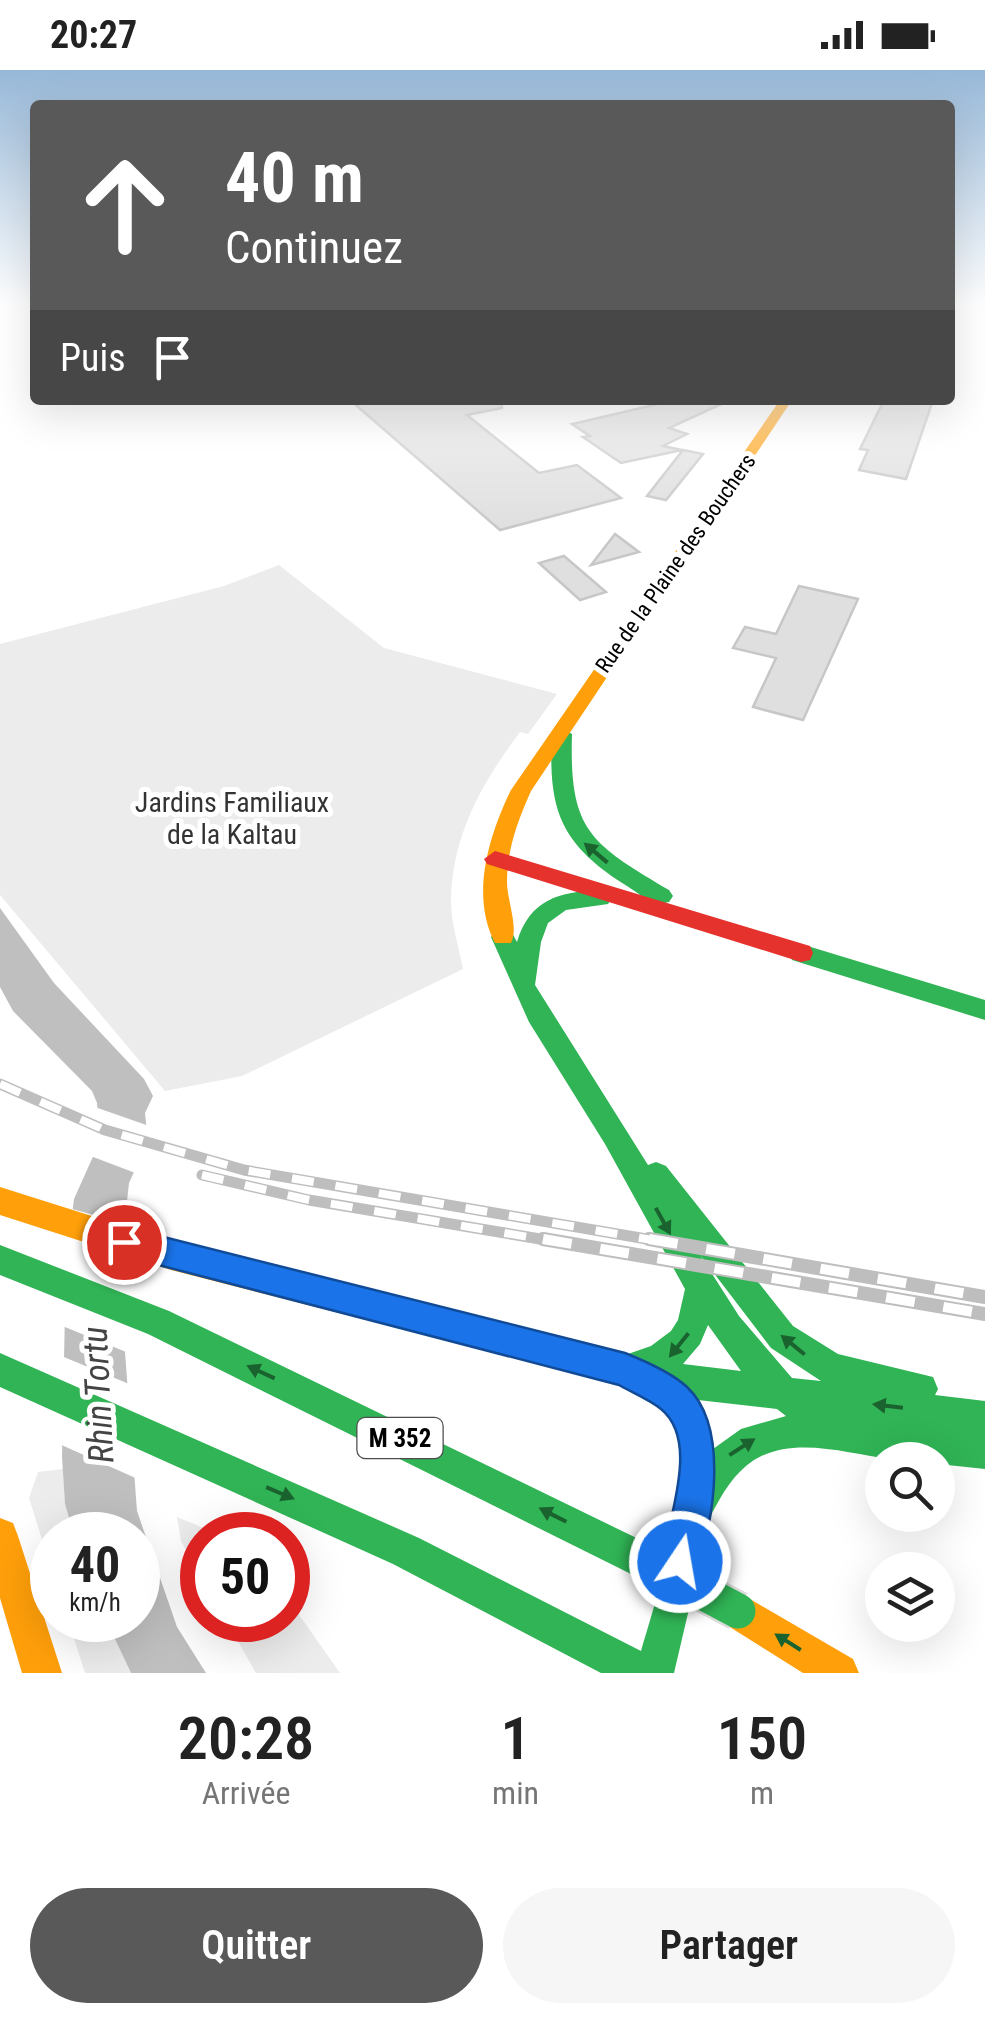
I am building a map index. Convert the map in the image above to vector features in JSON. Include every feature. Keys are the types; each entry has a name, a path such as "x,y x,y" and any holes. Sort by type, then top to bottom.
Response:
{"main road":[{"name":"Rue de la Plaine des Bouchers","path":"783,405 513,804 495,859 985,1010"},
{"name":"Rue de la Plaine des Bouchers","path":"563,726 557,790 570,826 606,861 708,924"},
{"path":"495,859 494,906 504,944 524,989 615,1136 701,1288 780,1392 807,1414 846,1434"},
{"path":"524,989 528,931 536,916 550,904 574,898 602,898 708,924"},
{"path":"615,1136 654,1172 782,1337 806,1355 860,1378 985,1397"},
{"path":"0,1201 58,1223 157,1251 625,1370 985,1418"},
{"name":"M 352","path":"0,1260 158,1322 390,1433 738,1611 839,1673"},
{"path":"625,1370 664,1362 680,1349 698,1313 701,1288"},
{"path":"0,1370 323,1512 585,1640 642,1673"},
{"path":"625,1370 674,1397 688,1414 697,1453 689,1525 654,1673"},
{"path":"689,1525 709,1478 746,1442 762,1435 797,1430 985,1452"},
{"path":"0,1536 42,1673"}],"green space":[{"name":"Jardins Familiaux de la Kaltau","path":"279,565 384,648 557,694 528,734 520,732 506,751 463,832 451,901 463,969 242,1076 165,1091 0,895 0,644 224,586"},
{"path":"63,1469 67,1512 33,1512 29,1498 38,1472"},
{"path":"310,1630 340,1673 256,1673 238,1642 310,1642"},
{"path":"75,1642 116,1642 131,1673 85,1673"}],"water":[{"name":"Rhin Tortu","path":"0,908 54,983 144,1079 153,1096 145,1113 148,1141 129,1183 119,1273 137,1512 67,1512 65,1504 62,1457 66,1263 74,1199 100,1141 97,1103 92,1091 13,1011 0,987"},
{"path":"160,1578 180,1632 180,1642 186,1642 206,1673 131,1673 116,1642 160,1642"}],"pier":[{"path":"92,1106 152,1127 153,1143 138,1174 88,1155 95,1140"},
{"path":"68,1208 128,1224 124,1273 131,1354 60,1325 61,1262"},
{"path":"59,1355 134,1386 140,1480 57,1443"}],"building":[{"path":"356,405 502,405 467,415 539,473 577,465 621,498 500,530"},
{"path":"654,405 719,405 669,428 687,434 663,446 682,450 621,463 583,437 590,436 572,424"},
{"path":"882,405 931,405 906,479 859,470 868,450 860,449"},
{"path":"683,450 703,454 666,500 647,496"},
{"path":"615,534 639,552 591,565"},
{"path":"564,556 606,592 580,600 539,563"},
{"path":"799,586 858,599 803,720 753,707 776,658 733,648 745,627 776,634"}],"railway":[{"path":"0,1084 105,1130 244,1170 664,1242"},
{"path":"202,1175 309,1200 558,1242"},
{"path":"543,1239 985,1314"},
{"path":"649,1239 985,1297"}],"traffic: fast":[{"path":"562,734 563,795 568,817 578,834 610,864 661,896"},
{"path":"525,980 529,942 539,916 562,902 600,898"},
{"path":"503,937 538,1015 615,1135 702,1288 755,1363 784,1393 832,1427 897,1443 985,1452"},
{"path":"801,953 985,1010"},
{"path":"656,1175 782,1337 832,1369 921,1389"},
{"path":"0,1260 158,1322 640,1559"},
{"path":"631,1369 662,1358 682,1343 694,1320 701,1288"},
{"path":"461,1328 625,1370 691,1382 985,1418"},
{"path":"0,1370 406,1551 642,1673"},
{"path":"644,1381 674,1398 687,1413 695,1439 697,1470 688,1542 654,1673"},
{"path":"698,1502 723,1463 753,1442 790,1433 836,1433"},
{"path":"640,1559 738,1611"}],"traffic: slow":[{"path":"503,937 496,899 497,862 521,790 783,405"},
{"path":"0,1201 171,1256 461,1328"},
{"path":"0,1536 42,1673"},
{"path":"738,1611 839,1673"}],"traffic: jam":[{"path":"495,859 801,953"}],"route":[{"path":"124,1242 625,1370 674,1397 688,1414 697,1453 696,1484 680,1562"}]}
